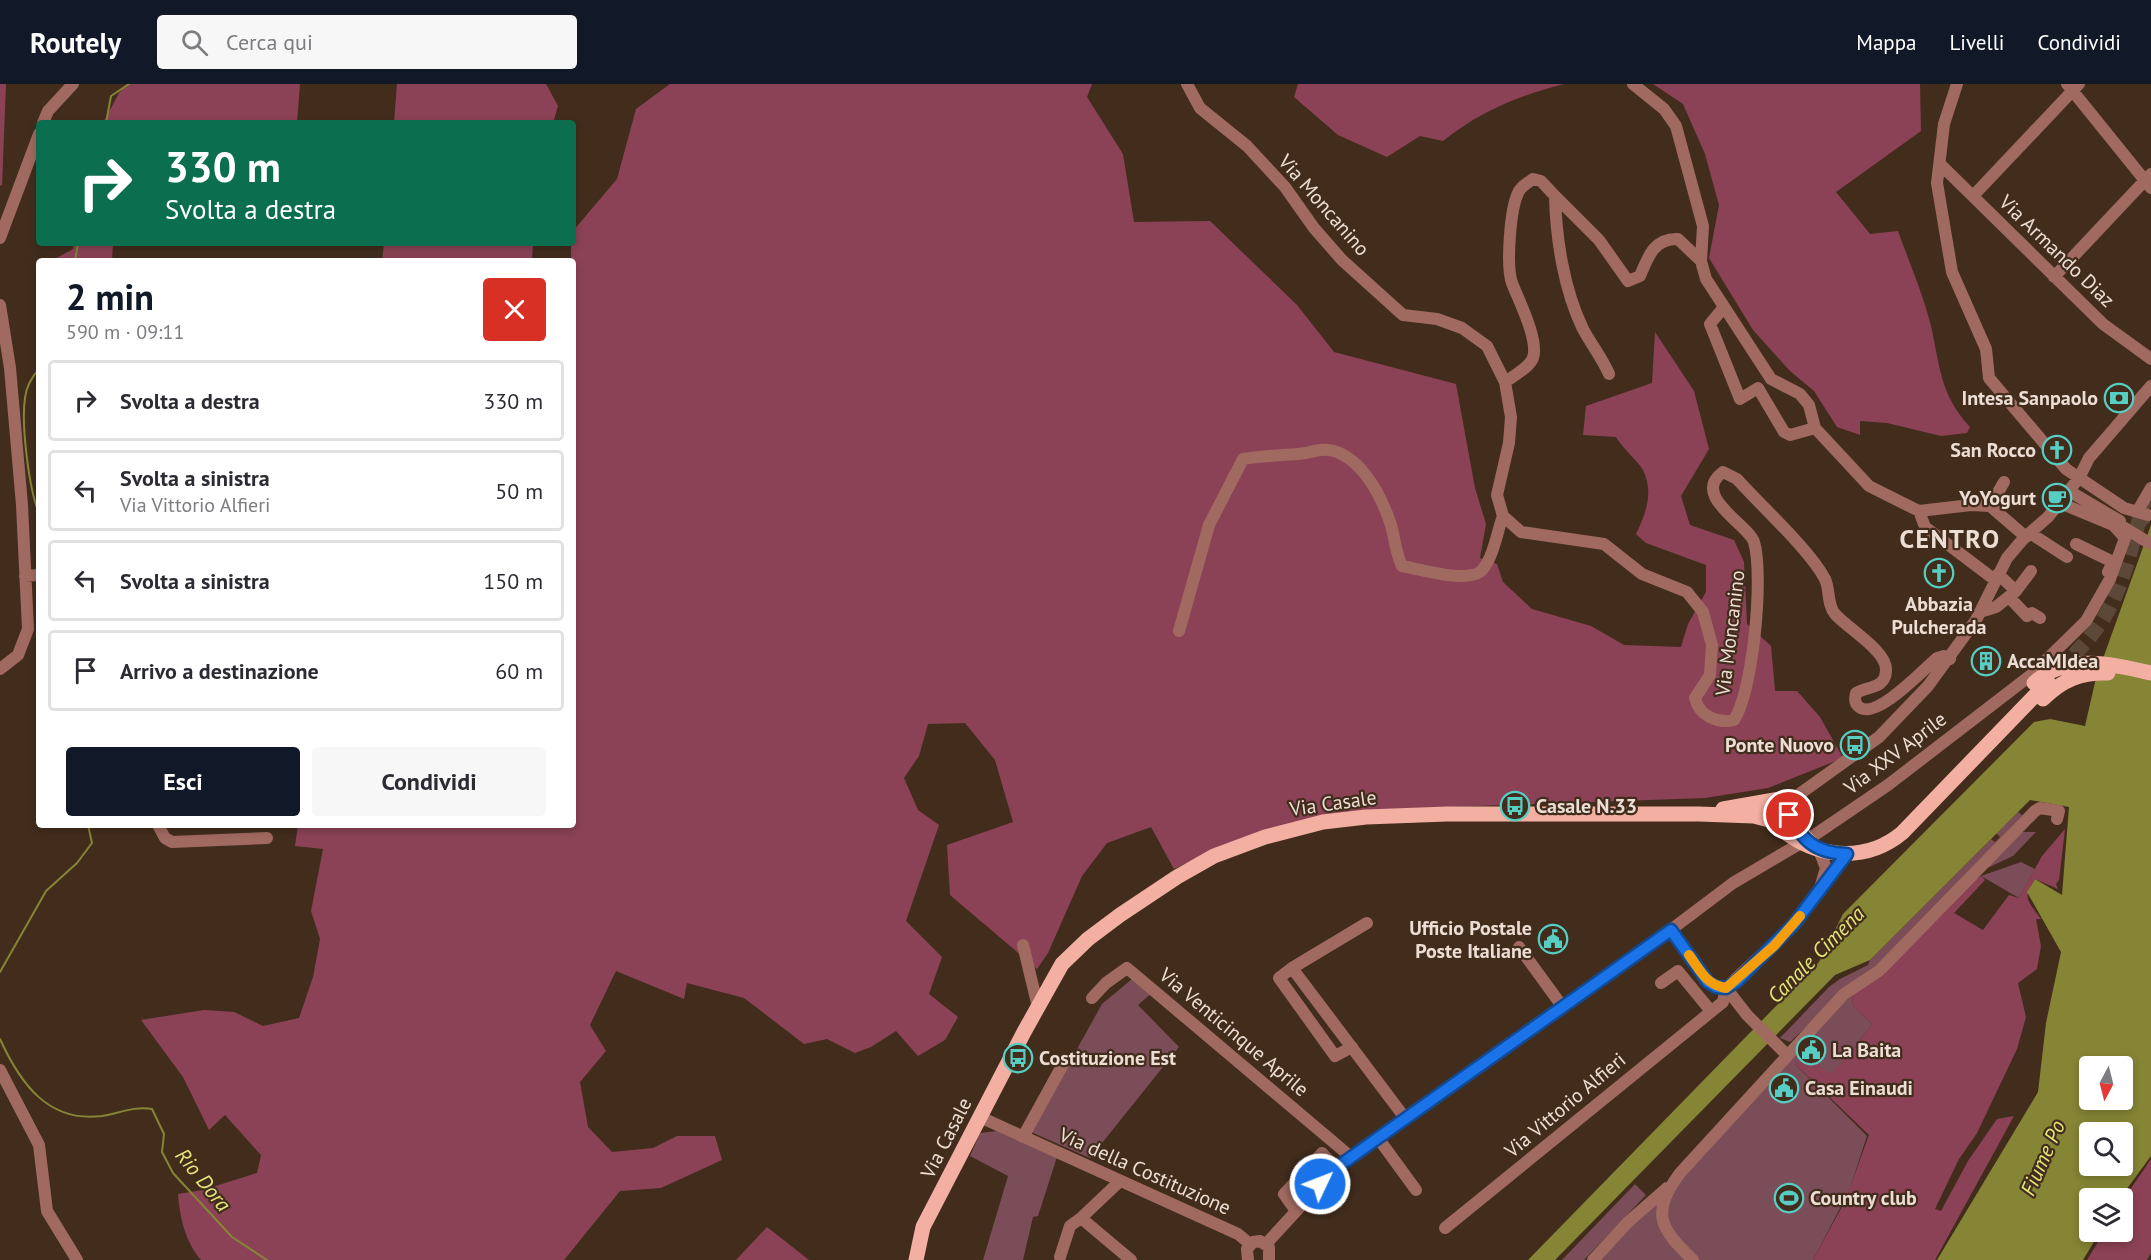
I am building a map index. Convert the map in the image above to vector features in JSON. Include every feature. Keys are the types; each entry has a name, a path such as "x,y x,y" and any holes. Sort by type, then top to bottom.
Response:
{"main road":[{"path":"1912,821 1949,770 2043,680 2060,667 2088,663 2151,675"},
{"path":"1699,814 1769,802 1765,813 1782,818 1803,845 1847,854 1866,852 1887,844 1912,821 1946,798 2051,691 2074,677 2105,673 2151,675"},
{"name":"Via Casale","path":"916,1260 923,1227 1062,964 1088,939 1177,877 1214,856 1265,837 1323,822 1366,817 1447,814 1699,814"},
{"path":"1699,814 1782,818"}],"street":[{"path":"44,120 48,111 73,84"},
{"name":"Via Moncanino","path":"1187,84 1200,108 1247,146 1342,260 1402,315 1437,319 1462,328 1487,346 1505,382 1511,417 1509,443 1497,495 1503,516 1521,532 1604,544 1642,574 1687,592 1703,612 1712,645 1710,675 1696,694 1696,704 1701,710 1719,721 1734,720 1741,706 1760,586 1754,539 1722,509 1716,495 1716,481 1723,472 1737,479 1810,559 1825,580 1834,614 1882,658 1886,670 1884,679 1876,686 1856,693 1858,707 1874,710 1886,703 1937,658 1944,656 1950,659"},
{"path":"1633,84 1664,109 1676,126 1703,226 1701,261 1706,279 1771,379 1800,394 1809,405 1815,428 1869,486 1919,511 1971,505 1990,506 2028,535 2067,557"},
{"path":"1957,84 1944,124 1937,183 1952,272 1986,349 1989,378 2042,444 2066,469 2079,478 2114,501 2143,514 2151,488"},
{"path":"1973,196 2073,86 2149,181 2054,277"},
{"path":"0,238 7,212 36,141"},
{"name":"Via Armando Diaz","path":"1940,164 2103,324 2151,359"},
{"path":"1505,382 1532,362 1535,352 1531,334 1511,280 1509,260 1514,211 1520,190 1533,179 1541,181 1599,240 1628,281 1640,276 1653,249 1661,241 1678,239 1701,261"},
{"path":"1555,196 1556,228 1575,307 1584,330 1609,374"},
{"path":"0,305 10,368 28,629 18,655 0,669"},
{"path":"1724,307 1710,324 1740,399 1758,388 1785,432 1790,435 1815,428"},
{"path":"1782,818 1879,737 1928,686 1950,659 1980,612 2007,558 2069,496 2089,458 2151,386"},
{"path":"1179,631 1209,525 1243,459 1282,453 1299,454 1319,449 1335,451 1351,461 1372,483 1389,521 1396,554 1402,566 1467,577 1478,574 1485,567 1503,516"},
{"path":"1990,506 2004,483"},
{"path":"2069,496 2151,539"},
{"path":"2069,496 2151,544"},
{"name":"Via XXV Aprile","path":"1266,1244 1336,1168 1671,930 1733,883 1816,834 1888,785 2031,675 2080,627 2108,585 2125,538 2113,525 2069,496"},
{"path":"1919,511 1925,527 1997,577 2013,594 2027,616 2032,613 2040,618"},
{"name":"Via XXV Aprile","path":"2076,544 2113,562 2080,627"},
{"path":"1980,612 1996,607 2013,594 2031,572"},
{"path":"25,576 36,575"},
{"path":"1593,1260 1628,1222 1670,1186 1786,1054 1844,994 1879,971 2035,811 2040,808 2059,811 2058,819"},
{"path":"160,828 165,838 172,842 267,838"},
{"name":"Via Vittorio Alfieri","path":"1816,849 1826,868 1819,891"},
{"name":"Via Vittorio Alfieri","path":"1445,1228 1710,1010 1723,1002 1726,988 1774,946 1847,854"},
{"path":"1352,1047 1335,1056 1279,978 1367,922"},
{"path":"1671,930 1708,982 1716,987 1726,988 1753,1021 1786,1054"},
{"path":"1023,945 1038,1006"},
{"path":"1519,947 1562,1006"},
{"name":"Via Venticinque Aprile","path":"1092,998 1106,983 1127,968 1351,1157"},
{"path":"1292,968 1405,1118"},
{"path":"1661,983 1678,971 1710,1010"},
{"path":"1307,1018 1322,1008"},
{"path":"1023,1137 1062,1066"},
{"path":"0,1070 39,1145 47,1211 77,1260"},
{"name":"Via della Costituzione","path":"980,1117 1238,1234 1250,1244"},
{"path":"1378,1138 1416,1190"},
{"path":"1296,1211 1284,1194 1322,1153 1336,1168"},
{"path":"1060,1257 1061,1241 1070,1226 1120,1181"},
{"path":"1670,1186 1661,1208 1664,1230 1694,1260"},
{"path":"1081,1218 1131,1260"},
{"path":"1248,1260 1246,1255 1250,1244 1260,1241 1266,1244 1271,1251 1269,1260"}],"shaded area":[{"path":"0,84 6,84 2,186 0,185"},
{"path":"127,84 300,84 297,120 105,120 119,93"},
{"path":"397,84 546,84 558,106 554,120 394,120"},
{"path":"670,84 1092,84 1087,97 1123,154 1134,222 1210,221 1297,305 1334,352 1456,384 1475,488 1486,524 1480,558 1497,564 1503,582 1532,609 1591,626 1624,645 1681,647 1688,624 1706,592 1706,565 1646,543 1636,534 1646,511 1648,495 1643,470 1616,437 1583,435 1586,406 1652,383 1655,332 1694,391 1709,449 1681,496 1690,525 1734,540 1744,562 1747,624 1771,646 1775,691 1797,691 1820,717 1843,758 1768,788 1705,798 1422,808 1212,851 1174,869 1151,827 1107,843 1082,876 1048,953 1037,969 950,895 947,845 1013,822 995,760 965,723 928,724 919,756 904,778 918,810 939,825 906,921 942,957 929,994 958,1017 945,1040 918,1056 896,1031 871,1047 855,1053 827,1039 804,1044 744,998 687,983 684,999 616,971 590,1025 606,1051 580,1082 588,1127 612,1152 653,1148 677,1136 715,1136 722,1160 661,1188 620,1191 564,1260 201,1260 184,1229 178,1194 203,1190 257,1173 261,1155 225,1115 209,1130 183,1077 141,1020 204,1010 234,1012 263,1026 299,1018 313,977 320,939 311,911 323,849 295,846 298,828 576,828 576,258 571,258 571,246 576,246 576,227 617,179 636,109"},
{"path":"1298,84 1564,84 1531,94 1485,113 1443,141 1420,136 1387,157 1338,135 1294,97"},
{"path":"1653,84 1920,84 1921,131 1836,192 1870,234 1898,231 1928,314 1939,367 1947,392 1970,427 1967,433 1941,436 1887,423 1860,421 1860,435 1837,427 1814,391 1790,371 1753,330 1709,258 1719,205 1705,154 1683,104"},
{"path":"74,246 113,246 112,258 56,258 73,249"},
{"path":"384,246 533,246 532,258 382,258"},
{"path":"2026,811 1889,956 1842,993 1790,1042 1780,1038 1829,987 1868,965 1870,960 1991,839 1995,842 2000,837 1996,833 2018,812 2022,815"},
{"path":"2065,829 2059,880 2056,884 2058,889 2035,879 2029,891 2028,900 2041,919 2036,919 2041,946 2037,969 2018,983 2026,1017 2017,1049 1977,1133 1959,1159 1935,1209 1941,1211 1968,1161 1997,1119 2014,1116 1935,1260 1813,1260 1845,1201 1869,1135 1795,1064 1804,1054 1830,1074 1846,1059 1872,1024 1853,1006 1852,994 1884,975 1888,967 1964,886 1981,876 1985,880 1954,913 1983,930 2009,895 2019,898 2042,856"},
{"path":"2019,832 2036,832 2013,856 1979,872"},
{"path":"2021,862 2035,869 2019,898 1981,876"},
{"path":"1132,979 1153,992 1138,1005 1179,1047 1090,1158 1031,1132 1102,1004"},
{"path":"1852,994 1853,1006 1872,1024 1846,1059 1830,1075 1804,1054 1795,1064 1867,1136 1849,1191 1813,1260 1598,1260"},
{"path":"997,1131 1057,1157 1038,1216 1033,1217 1023,1260 983,1260 1008,1176 970,1156 980,1133"},
{"path":"2151,1159 2151,1253 2147,1260 2087,1260 2098,1242 2133,1242 2133,1188 2131,1188"},
{"path":"1635,1184 1646,1195 1584,1260 1562,1260"},
{"path":"767,1227 809,1260 736,1260"}],"water":[{"name":"Fiume Po","path":"2151,525 2151,1156 2127,1188 2079,1188 2079,1242 2094,1242 2083,1260 1937,1260 2038,1092 2046,1023 2061,952 2027,892 2035,879 2062,895 2069,807 2030,800 1870,960 1835,975 1555,1260 1528,1260 1819,962 1843,914 2034,722 2050,719 2085,726 2096,678"}],"waterway":[{"name":"Rio Dora","path":"107,120 111,96 129,84"},
{"name":"Rio Dora","path":"76,258 78,246"},
{"name":"Rio Dora","path":"36,373 28,386 24,409 29,473 36,506"},
{"name":"Rio Dora","path":"0,972 46,891 77,863 92,843 89,828"},
{"name":"Rio Dora","path":"0,1039 27,1085 38,1097 66,1113 83,1117 102,1116 139,1108 152,1109 164,1134 162,1152 173,1173 232,1237 267,1260"}],"tunnel":[{"path":"2058,671 2090,637 2113,601 2124,573 2145,500"},
{"path":"2125,538 2148,515"}],"slow traffic":[{"path":"1689,955 1708,982 1716,987 1726,988 1737,981 1774,946 1800,916"}],"place":[{"name":"Intesa Sanpaolo","path":"2119,398"},
{"name":"San Rocco","path":"2057,450"},
{"name":"YoYogurt","path":"2057,498"},
{"name":"Abbazia Pulcherada","path":"1939,573"},
{"name":"AccaMIdea","path":"1986,661"},
{"name":"Ponte Nuovo","path":"1855,745"},
{"name":"Casale N.33","path":"1515,806"},
{"name":"Ufficio Postale Poste Italiane","path":"1553,939"},
{"name":"La Baita","path":"1811,1050"},
{"name":"Costituzione Est","path":"1018,1058"},
{"name":"Casa Einaudi","path":"1784,1088"},
{"name":"Country club","path":"1789,1198"}],"district":[{"name":"CENTRO","path":"1950,539"}],"route":[{"path":"1320,1184 1336,1168 1671,930 1708,982 1716,987 1726,988 1737,981 1794,924 1847,854 1837,854 1813,847 1793,822 1790,811 1789,815"}],"water label":[{"name":"Canale Cimena","path":"1816,955"}]}
